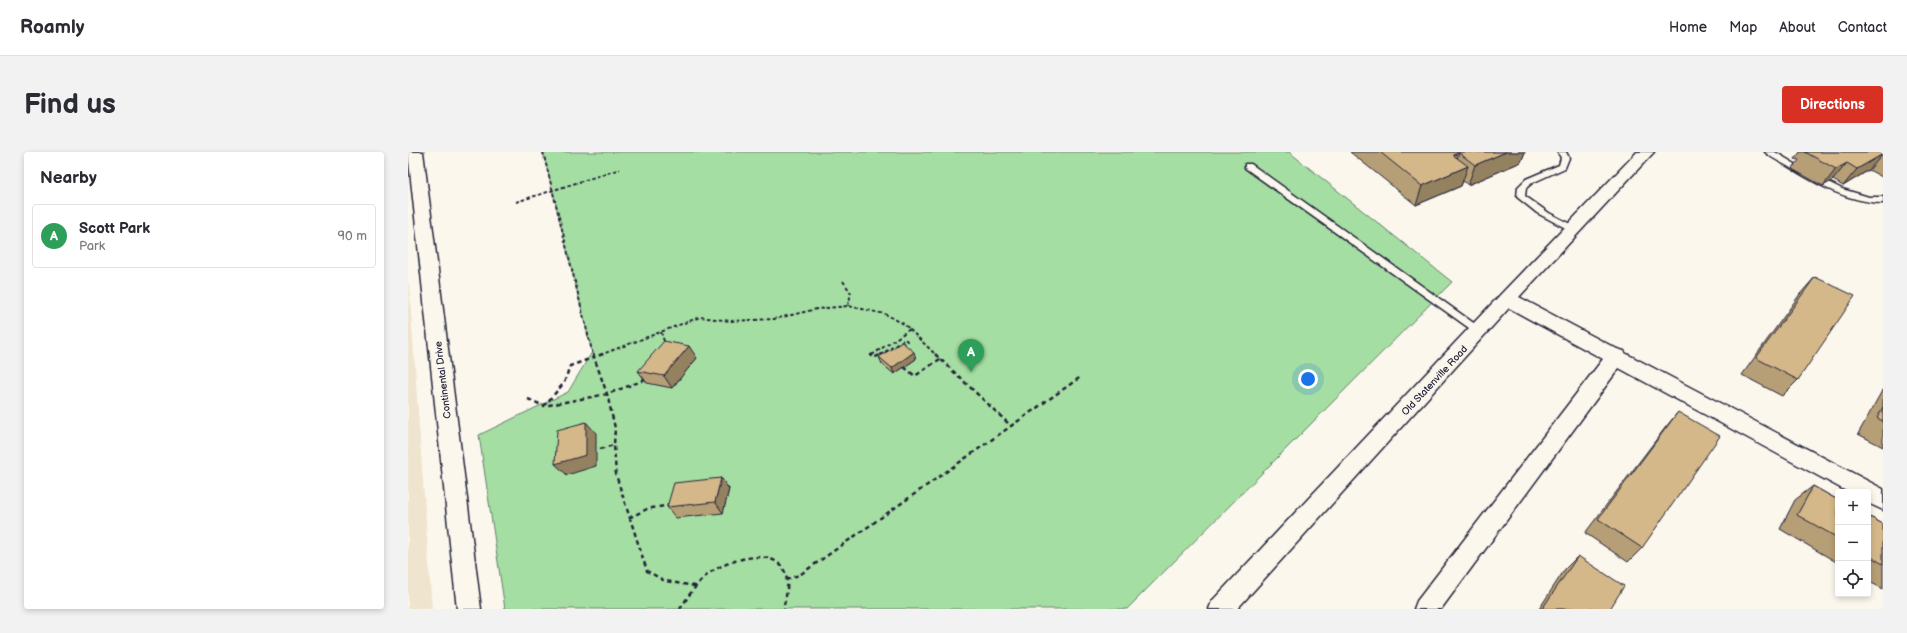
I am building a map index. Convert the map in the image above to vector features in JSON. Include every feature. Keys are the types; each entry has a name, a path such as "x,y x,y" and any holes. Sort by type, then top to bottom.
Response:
{"street":[{"name":"Continental Drive","path":"415,152 469,609"},
{"name":"Old Statenville Road","path":"1221,609 1646,152"},
{"path":"1508,299 1617,356 1883,500"},
{"path":"1426,609 1617,356"}],"lane":[{"path":"1562,152 1565,158 1562,166 1529,181 1522,188 1521,197 1532,208 1544,216 1573,229"},
{"path":"1769,152 1844,193 1875,201 1883,200"},
{"path":"1248,166 1479,331"}],"path":[{"path":"543,152 594,357 608,394 615,428 614,445 616,475 629,518 648,571 665,581 695,586"},
{"path":"516,202 620,169"},
{"path":"843,281 852,295 848,306"},
{"path":"544,406 562,388 569,374 570,366 700,317 731,321 774,319 817,309 848,306 885,314 904,324 1011,426"},
{"path":"888,355 908,341 905,338 874,358 871,355 910,329"},
{"path":"661,332 665,345"},
{"path":"904,367 915,376 940,359"},
{"path":"528,399 544,406 550,406 608,394 642,381 647,375"},
{"path":"786,580 802,574 1082,376"},
{"path":"600,449 614,445"},
{"path":"629,518 647,509 673,504"},
{"path":"680,609 695,586 712,572 734,559 757,557 775,561 785,573 788,588 783,609"}],"shaded area":[{"path":"409,283 432,609 408,609"}],"green space":[{"path":"543,152 1289,152 1452,282 1127,609 505,609 479,435 568,392 592,352"}],"building":[{"path":"1380,152 1506,152 1475,165 1459,153 1453,155 1468,166 1422,186"},
{"path":"1805,152 1883,152 1883,154 1857,169 1847,163 1836,169"},
{"path":"1815,277 1855,296 1798,380 1756,358"},
{"path":"664,341 689,346 664,376 638,371"},
{"path":"902,342 914,352 892,368 879,357"},
{"path":"1883,407 1883,421 1877,418"},
{"path":"1678,412 1720,436 1642,548 1598,519"},
{"path":"586,422 586,455 555,464 557,430"},
{"path":"721,478 715,502 667,507 674,483"},
{"path":"1813,486 1835,498 1835,536 1797,515"},
{"path":"1871,518 1883,524 1883,564 1871,557"},
{"path":"1578,556 1624,586 1610,609 1542,609"}],"place":[{"name":"Scott Park","path":"971,372"}]}
